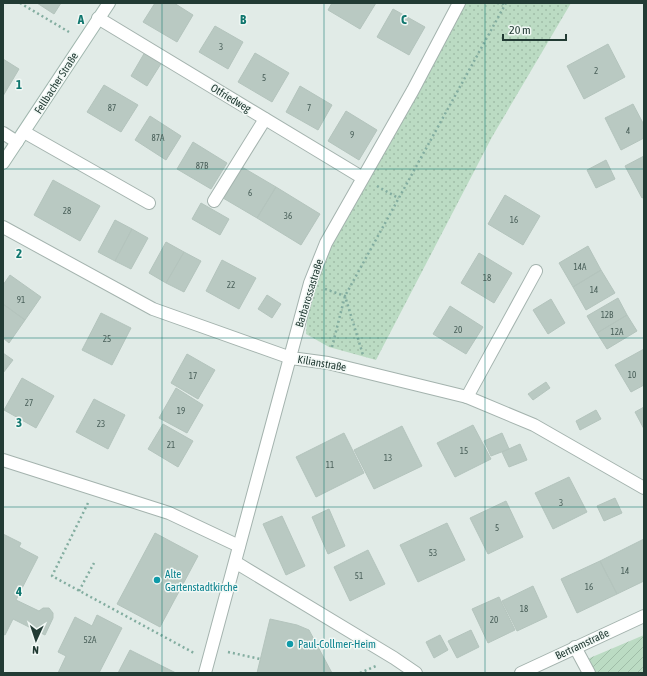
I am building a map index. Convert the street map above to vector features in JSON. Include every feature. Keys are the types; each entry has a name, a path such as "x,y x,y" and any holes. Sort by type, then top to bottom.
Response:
{"street":[{"name":"Fellbacher Straße","path":"3,164 109,3"},
{"name":"Barbarossastraße","path":"206,673 310,283 326,242 414,90 459,3"},
{"name":"Otfriedweg","path":"98,18 363,178"},
{"path":"214,201 265,119"},
{"path":"3,133 21,137 149,203"},
{"name":"Kilianstraße","path":"3,227 153,309 291,358 328,363 467,397 534,425 644,488"},
{"path":"467,397 536,271"},
{"path":"3,460 95,488 169,513 239,546"},
{"path":"235,562 394,658 416,673"},
{"name":"Bertramstraße","path":"521,673 644,616"},
{"path":"575,647 589,673"}],"path":[{"path":"20,3 84,41"},
{"path":"328,363 345,296 505,4 497,3"},
{"path":"363,178 398,198"},
{"path":"310,283 345,296"},
{"path":"345,296 369,373"},
{"path":"95,488 52,576 208,661"},
{"path":"79,591 94,563"},
{"path":"212,648 260,659"}],"green space":[{"path":"453,3 571,3 492,137 376,360 329,347 306,334 310,283"},
{"path":"644,635 644,673 592,673 585,660"}],"building":[{"path":"37,3 61,3 54,14"},
{"path":"155,3 174,3 193,15 177,42 143,22"},
{"path":"332,3 376,3 360,29 328,10"},
{"path":"393,9 425,27 409,55 377,37"},
{"path":"215,26 243,42 228,69 199,52"},
{"path":"608,44 625,77 584,99 567,66"},
{"path":"145,52 162,62 147,86 131,76"},
{"path":"255,53 289,73 272,102 238,82"},
{"path":"3,59 19,69 3,96"},
{"path":"104,85 138,105 121,132 87,112"},
{"path":"300,86 332,105 318,130 286,112"},
{"path":"633,104 644,125 644,138 621,150 605,118"},
{"path":"346,111 377,130 359,160 328,141"},
{"path":"150,116 181,136 166,160 135,140"},
{"path":"193,142 227,163 211,189 177,169"},
{"path":"644,156 644,197 642,198 625,166"},
{"path":"606,160 615,179 596,188 587,170"},
{"path":"242,167 276,187 257,218 223,198"},
{"path":"53,180 100,206 80,241 34,215"},
{"path":"276,187 320,214 301,245 257,218"},
{"path":"505,195 540,216 523,245 488,224"},
{"path":"201,203 229,219 220,235 192,219"},
{"path":"115,220 132,229 115,261 98,252"},
{"path":"132,229 148,238 131,269 115,261"},
{"path":"166,242 184,252 166,283 149,273"},
{"path":"588,246 601,270 573,287 559,263"},
{"path":"184,252 201,261 184,292 166,283"},
{"path":"479,253 512,273 494,303 461,283"},
{"path":"222,260 256,278 239,309 206,291"},
{"path":"601,270 615,293 586,310 573,287"},
{"path":"10,275 41,297 25,320 3,304 3,285"},
{"path":"267,295 281,304 272,318 258,309"},
{"path":"618,298 627,315 597,333 587,316"},
{"path":"551,299 565,323 548,334 533,310"},
{"path":"3,304 25,320 9,343 3,338"},
{"path":"450,306 483,327 466,354 433,334"},
{"path":"101,313 131,328 112,365 82,350"},
{"path":"627,315 637,331 607,349 597,333"},
{"path":"644,349 644,385 631,392 615,365"},
{"path":"3,353 13,360 3,373"},
{"path":"187,354 215,370 198,399 171,383"},
{"path":"22,378 54,396 36,428 4,410"},
{"path":"546,382 550,388 533,400 528,394"},
{"path":"176,388 203,405 187,433 159,418"},
{"path":"94,399 125,415 108,449 76,432"},
{"path":"644,407 644,429 635,412"},
{"path":"596,410 601,419 580,430 576,421"},
{"path":"163,424 193,441 178,467 148,449"},
{"path":"473,425 491,459 455,477 437,443"},
{"path":"402,426 422,466 374,489 354,450"},
{"path":"344,433 364,473 316,497 296,457"},
{"path":"502,433 509,449 491,456 484,441"},
{"path":"520,444 527,460 509,467 502,452"},
{"path":"569,477 587,512 553,529 535,493"},
{"path":"615,498 622,513 604,521 597,506"},
{"path":"506,501 523,537 488,554 470,518"},
{"path":"329,509 345,546 328,554 312,517"},
{"path":"282,516 305,566 286,575 263,524"},
{"path":"447,523 465,560 418,582 400,545"},
{"name":"Alte Gartenstadtkirche","path":"155,533 198,556 160,627 117,604"},
{"path":"3,534 21,543 19,547 38,557 16,600 39,611 43,608 49,608 53,613 53,618 45,635 13,619 5,635 3,634"},
{"path":"644,539 644,581 617,594 600,561"},
{"path":"368,550 385,584 350,601 334,567"},
{"path":"600,561 617,594 577,613 561,579"},
{"path":"533,586 547,617 517,631 502,601"},
{"path":"499,597 515,630 488,643 472,609"},
{"path":"97,615 122,628 99,673 58,673 66,656 58,652 75,617 92,626"},
{"name":"Paul-Collmer-Heim","path":"270,619 297,625 309,630 332,673 257,673"},
{"path":"471,630 479,647 457,658 448,641"},
{"path":"440,635 448,650 434,658 426,642"},
{"path":"130,650 176,673 118,673"}],"place":[{"name":"Alte Gartenstadtkirche","path":"157,580"},
{"name":"Paul-Collmer-Heim","path":"290,644"}]}
